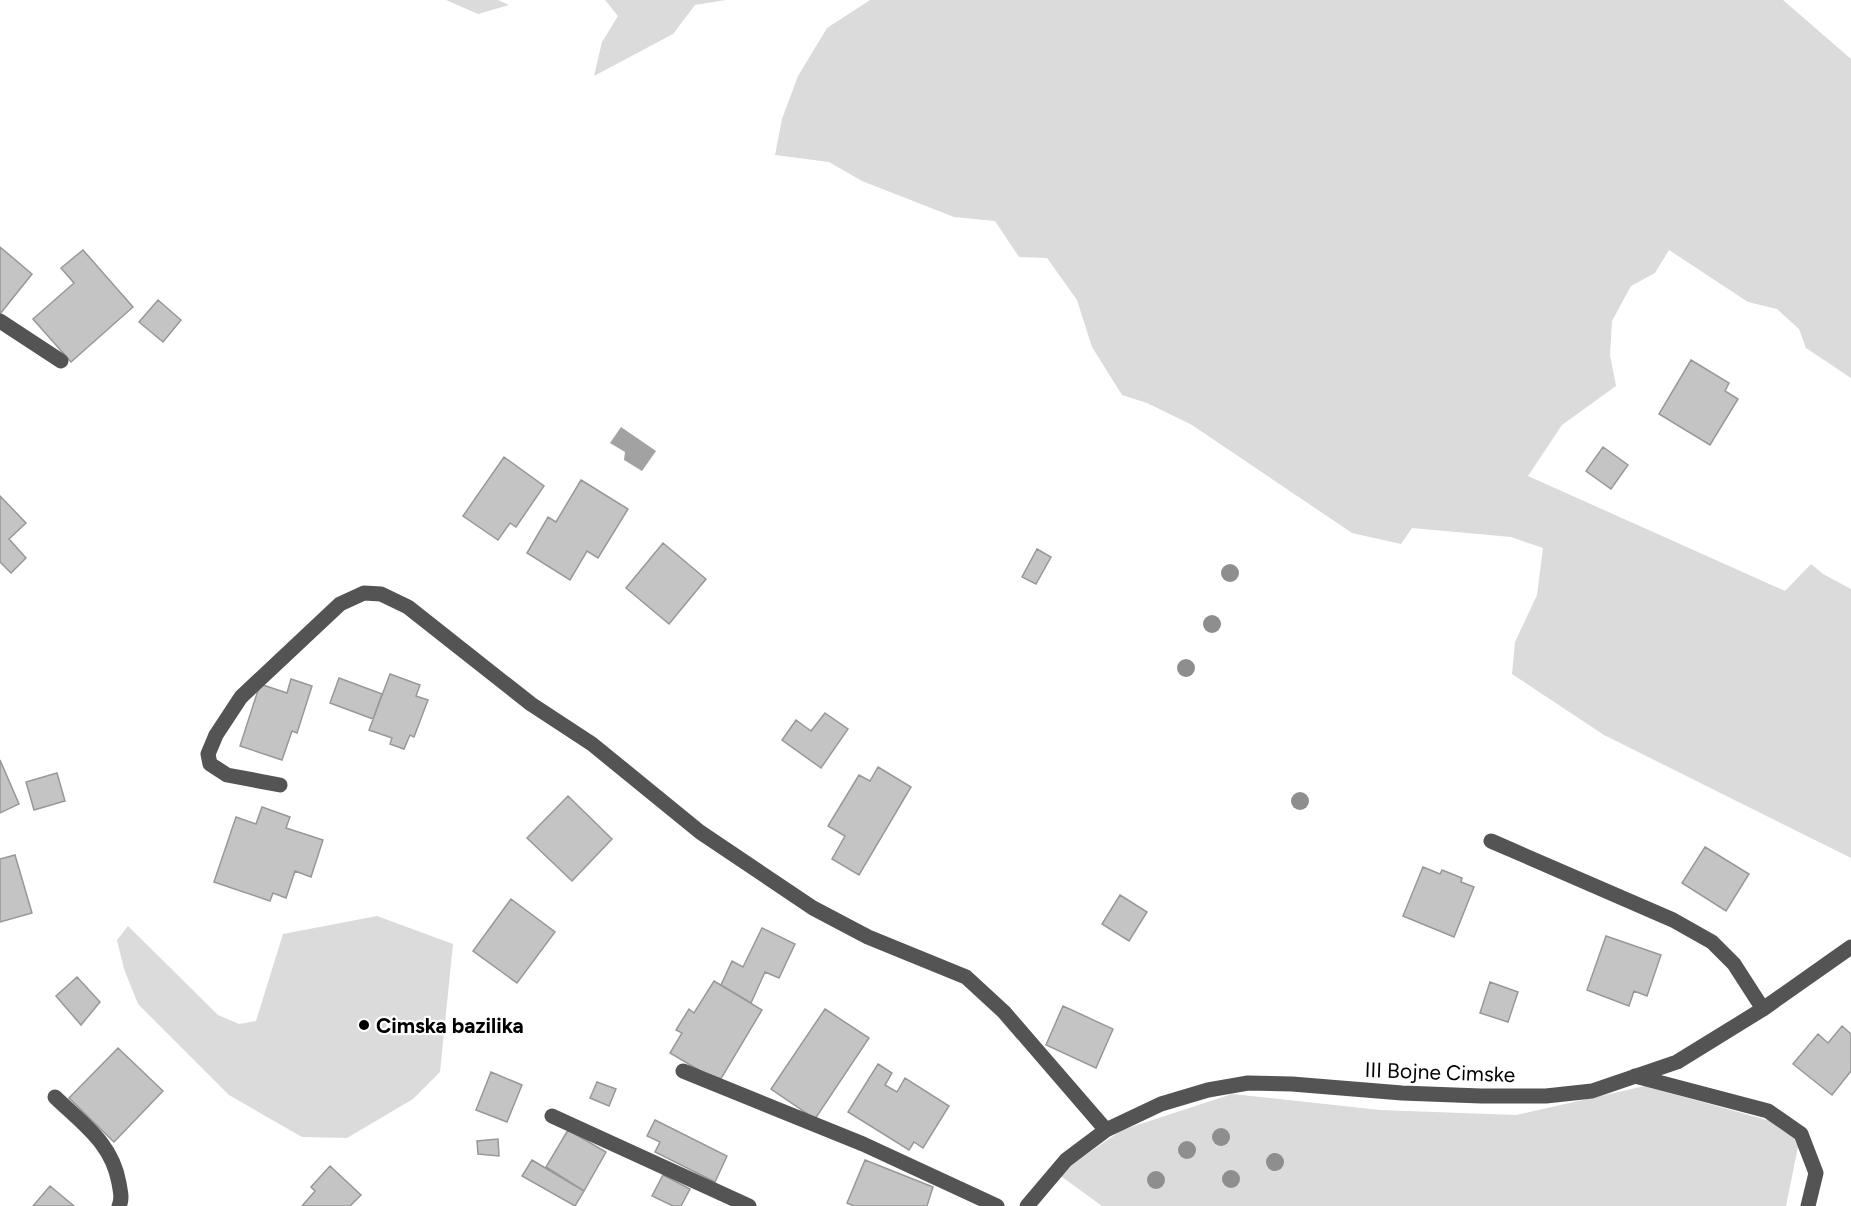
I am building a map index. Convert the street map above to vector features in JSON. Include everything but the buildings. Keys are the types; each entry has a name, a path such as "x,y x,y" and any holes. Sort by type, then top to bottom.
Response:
{"street":[{"path":"0,321 61,361"},
{"path":"280,785 219,771 210,764 208,754 216,735 241,697 340,604 364,593 381,594 408,607 531,704 592,744 700,832 813,908 868,937 966,977 1004,1012 1106,1130"},
{"path":"1491,841 1673,920 1712,942 1734,964 1763,1009"},
{"name":"III Bojne Cimske","path":"1027,1206 1066,1160 1106,1130 1161,1104 1208,1090 1248,1083 1292,1083 1402,1093 1546,1096 1592,1091 1677,1062 1763,1009 1851,947"},
{"path":"683,1071 863,1144 997,1206"},
{"path":"1635,1076 1768,1111 1801,1134 1816,1173 1808,1206"},
{"path":"56,1097 107,1147 117,1172 122,1200 118,1206"},
{"path":"552,1116 750,1206"}],"shaded area":[{"path":"446,0 498,0 509,5 478,14"},
{"path":"605,0 726,0 695,5 673,34 594,76 602,42 618,16"},
{"path":"870,0 1783,0 1851,59 1851,378 1806,348 1799,329 1777,309 1748,302 1669,250 1655,273 1631,286 1612,321 1610,355 1616,386 1562,425 1528,476 1785,591 1811,564 1823,574 1851,589 1851,858 1604,735 1512,674 1515,642 1537,595 1543,548 1511,537 1412,528 1401,544 1352,533 1192,425 1147,403 1122,395 1092,347 1077,300 1047,258 1019,257 995,221 954,217 862,181 829,162 775,155 782,119 798,76 827,28"},
{"path":"621,427 656,451 642,471 624,460 625,452 610,443"},
{"path":"377,916 453,944 440,1072 413,1099 347,1138 302,1137 229,1095 138,1004 124,969 117,940 128,926 218,1015 239,1024 256,1021 283,934"},
{"path":"1645,1086 1788,1126 1798,1147 1786,1206 1102,1206 1058,1174 1122,1130 1232,1094 1380,1110 1516,1115"}],"place":[{"name":"Cimska bazilika","path":"364,1025"}]}
